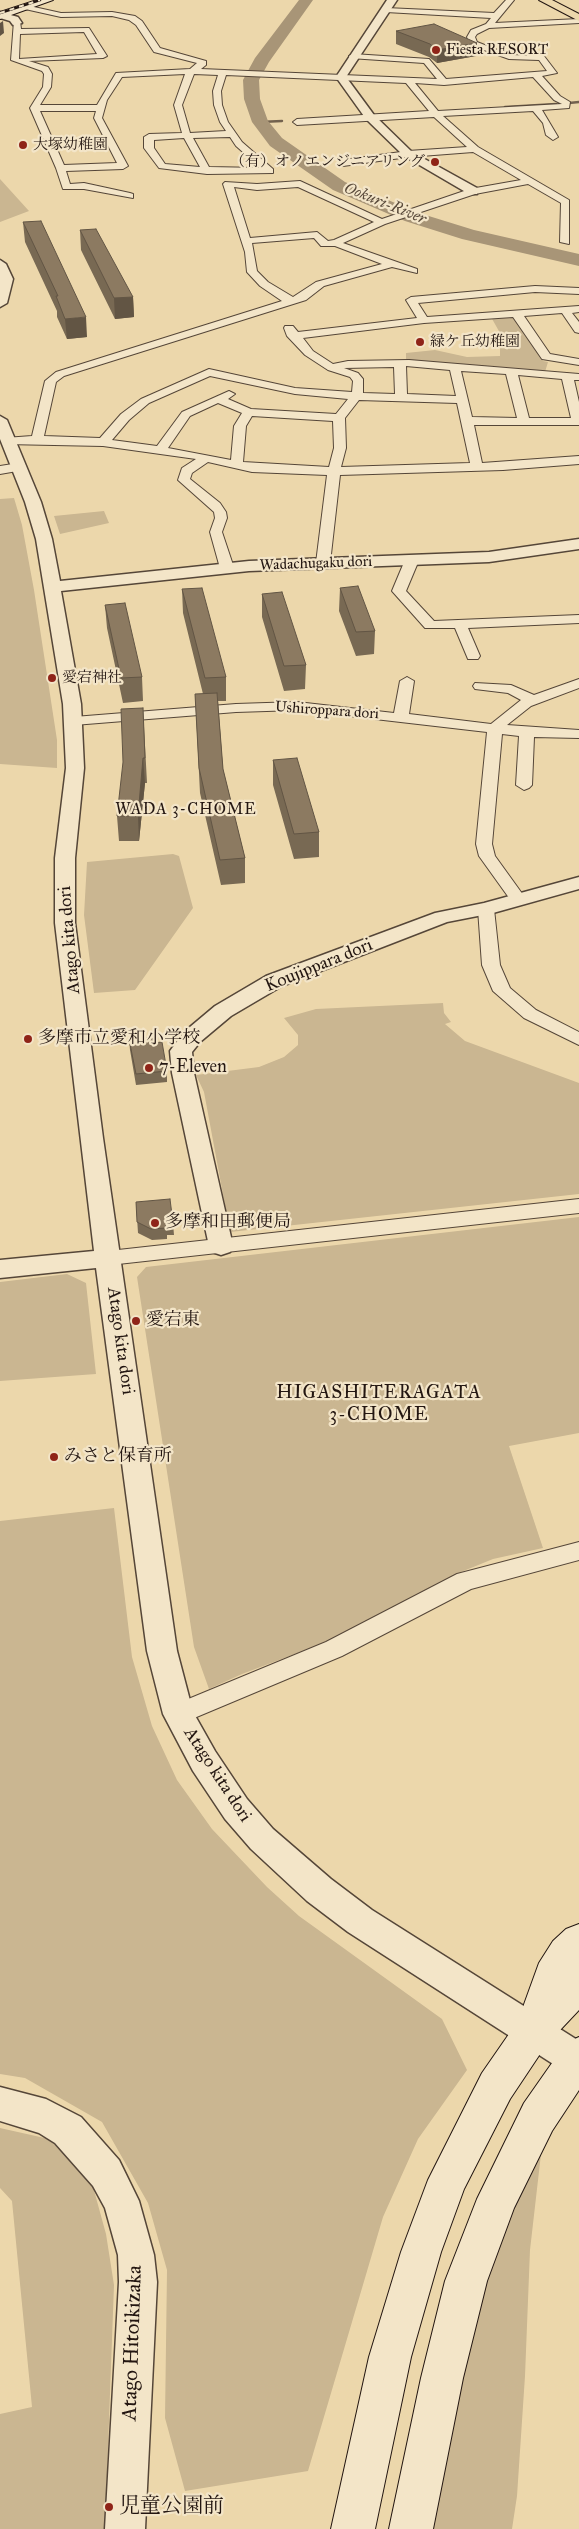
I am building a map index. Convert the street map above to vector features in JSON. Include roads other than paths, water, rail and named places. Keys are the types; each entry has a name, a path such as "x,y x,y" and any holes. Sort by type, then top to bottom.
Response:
{"main road":[{"path":"0,14 28,3 48,0"},
{"path":"544,0 579,20"},
{"path":"562,0 579,9"},
{"path":"533,2032 552,1975 566,1953 579,1941"},
{"path":"353,2529 390,2358 421,2252 448,2180 496,2086 533,2032 579,1983"},
{"path":"411,2529 442,2378 466,2281 497,2199 534,2126 577,2058"}],"street":[{"path":"488,26 510,0"},
{"path":"28,3 61,15 112,14 132,18 139,23 156,50 204,62 192,71 178,105 187,136 207,170"},
{"path":"341,77 353,56 389,5 497,16"},
{"path":"0,14 14,19 16,27 15,60"},
{"path":"61,168 123,166 98,118 100,108 119,75 192,71 444,82 553,73 541,58 509,57 473,43 471,37 474,32 488,26 579,20"},
{"path":"15,60 57,44 86,30 103,56 57,44 16,27"},
{"path":"353,56 426,61 444,82"},
{"path":"15,60 45,69 48,74 47,86 34,108"},
{"path":"226,72 217,91 218,105 230,134 270,171 207,170 162,166 149,148 149,137 230,134"},
{"path":"297,122 436,114 493,106 536,108 566,106 566,102 558,98 535,74"},
{"path":"341,77 370,117 408,154 473,191"},
{"path":"471,79 477,87"},
{"path":"409,81 436,114 475,149 549,194 566,202 565,242"},
{"path":"34,108 100,108"},
{"path":"34,108 61,168 66,187 84,186 130,196"},
{"path":"536,108 547,123 549,133 553,137"},
{"path":"343,163 408,154 475,149"},
{"path":"246,241 317,235 325,244 338,243 384,222 473,191 530,181"},
{"path":"292,301 282,297 264,284 252,272 246,241 228,184 257,187 300,184 338,204 384,222"},
{"path":"338,243 413,271"},
{"path":"37,439 51,381 60,374 302,298 320,284 393,264"},
{"path":"0,303 5,288 2,269"},
{"path":"424,320 412,300 535,290 579,291"},
{"path":"293,336 424,320 579,309"},
{"path":"565,310 579,330"},
{"path":"516,313 546,357 579,362"},
{"path":"287,324 293,336 309,353 332,368 354,375 359,380 359,389 356,396 339,418 340,448 334,471 323,563"},
{"path":"332,368 348,364 400,363 573,376 578,422 467,421"},
{"path":"400,363 401,398"},
{"path":"455,367 477,466"},
{"path":"103,442 125,417 145,401 209,372 295,391 356,396 462,400"},
{"path":"511,372 524,421"},
{"path":"161,450 186,414 257,383"},
{"path":"218,399 248,412 339,418"},
{"path":"237,465 240,426 248,412"},
{"path":"4,431 37,439 103,442 161,450 237,465 334,471 579,460"},
{"name":"Atago kita dori","path":"4,431 10,468 39,521 53,587 74,720 75,768 65,858 63,897 65,923 162,1651 178,1714 204,1761 236,1809 262,1839 293,1867 360,1921 533,2032 577,2058"},
{"path":"206,458 186,471 184,480 216,506 220,512 221,518 216,532 227,568"},
{"name":"Wadachugaku dori","path":"53,587 227,568 510,555 579,544"},
{"path":"412,560 400,591 430,625 579,619"},
{"path":"460,624 473,656"},
{"path":"401,717 407,681"},
{"path":"518,899 487,856 484,844 494,728 532,700 579,682"},
{"path":"480,686 511,689 532,700"},
{"name":"Ushiroppara dori","path":"74,720 236,708 297,706 527,732 579,734"},
{"path":"524,785 527,732"},
{"name":"Koujippara dori","path":"220,1246 183,1073 181,1051 192,1037 223,1011 274,981 442,917 486,909 579,883"},
{"path":"486,909 491,965 502,991 530,1014 579,1039"},
{"path":"0,1270 579,1206"},
{"path":"178,1714 334,1649 465,1581 579,1551"},
{"name":"Atago Hitoikizaka","path":"0,2104 46,2118 68,2130 106,2173 121,2201 130,2230 136,2255 138,2282 125,2529"}],"waterway":[{"name":"Ookuri-River","path":"306,0 261,61 251,80 252,99 260,122 276,142 339,186 412,217 469,235 579,260"},
{"path":"569,103 579,102"},
{"path":"505,107 556,104"},
{"path":"260,122 282,121"}],"railway":[{"path":"0,13 40,0"}],"place":[{"name":"Fiesta RESORT","path":"436,50"},
{"name":"大塚幼稚園","path":"23,145"},
{"name":"（有）オノエンジニアリング","path":"435,162"},
{"name":"緑ケ丘幼稚園","path":"420,342"},
{"name":"愛宕神社","path":"52,678"},
{"name":"多摩市立愛和小学校","path":"28,1039"},
{"name":"7-Eleven","path":"149,1068"},
{"name":"多摩和田郵便局","path":"155,1223"},
{"name":"愛宕東","path":"136,1321"},
{"name":"みさと保育所","path":"54,1457"},
{"name":"児童公園前","path":"109,2507"}],"district":[{"name":"WADA 3-CHOME","path":"186,810"},
{"name":"HIGASHITERAGATA 3-CHOME","path":"379,1404"}]}
